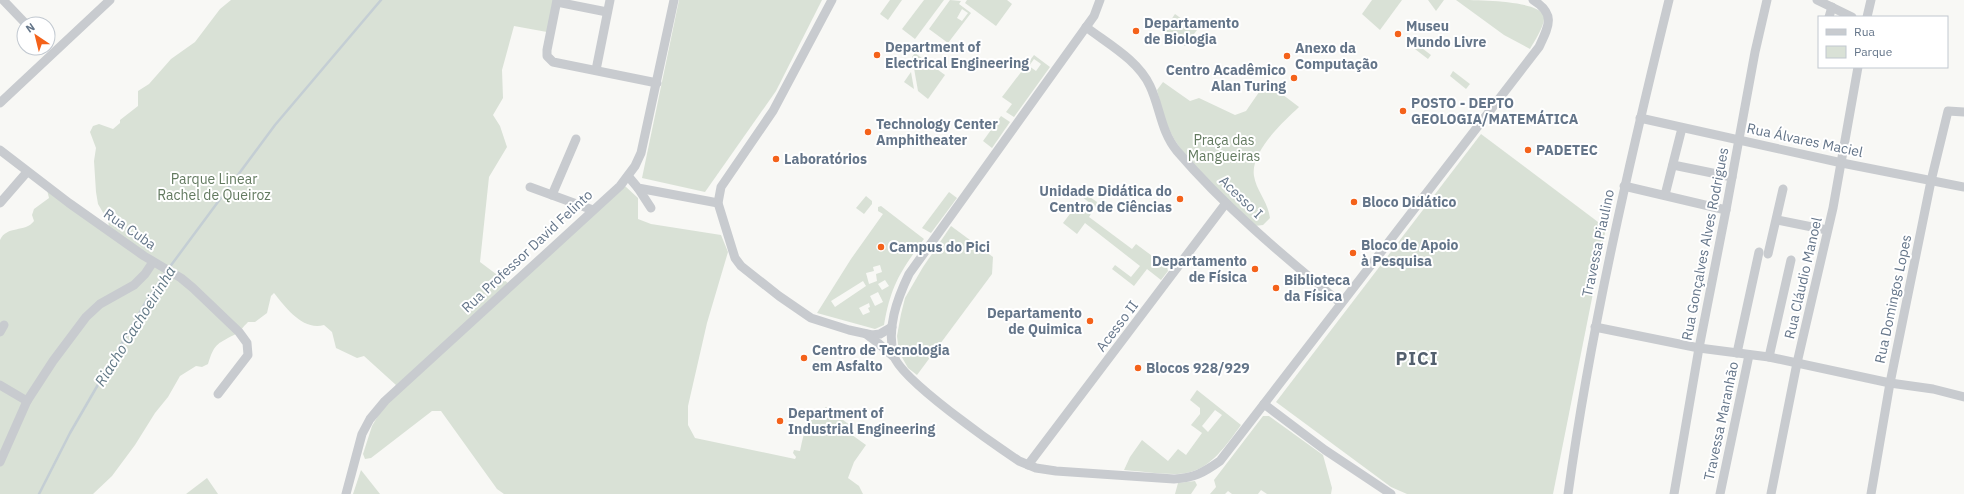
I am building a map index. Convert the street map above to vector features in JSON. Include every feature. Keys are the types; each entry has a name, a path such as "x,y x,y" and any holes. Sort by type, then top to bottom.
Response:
{"street":[{"path":"3,0 18,16"},
{"path":"596,70 610,0"},
{"name":"Rua Professor David Felinto","path":"346,494 362,434 370,419 385,401 592,210 628,176 635,166 641,153 674,0"},
{"path":"832,0 773,111 721,187 718,203 730,247 735,258 741,266 779,296 811,318 849,330 872,335 880,334 892,327"},
{"path":"1100,0 1094,16 1086,28 909,274 898,297 892,327 891,343 894,357 899,366 920,388 1019,462 1056,471 1174,479 1189,478 1205,472 1220,461 1539,47 1546,32 1548,16 1546,10 1533,0"},
{"name":"Travessa Piaulino","path":"1568,494 1595,327 1624,186 1669,0"},
{"name":"Rua Gonçalves Alves Rodrigues","path":"1674,494 1699,348 1755,52 1767,0"},
{"path":"1817,0 1850,16"},
{"path":"1867,16 1871,0"},
{"path":"56,46 106,1"},
{"path":"607,12 557,1 547,56 553,62 657,83"},
{"path":"1829,16 1832,7"},
{"name":"Acesso I","path":"1086,28 1136,65 1150,84 1166,133 1175,149 1226,203 1337,300"},
{"path":"0,103 45,56"},
{"name":"Rua Cláudio Manoel","path":"1771,494 1797,363 1821,267 1827,230 1842,164 1858,68"},
{"name":"Rua Domingos Lopes","path":"1871,494 1890,382 1931,181 1948,111 1964,112"},
{"name":"Rua Álvares Maciel","path":"1640,118 1842,164 1964,187"},
{"path":"1665,195 1682,128"},
{"path":"552,195 576,139"},
{"name":"Rua Cuba","path":"0,150 27,172 155,263 176,275 193,288 239,332 247,344 248,355 218,394"},
{"path":"1673,165 1732,177"},
{"path":"0,203 27,172"},
{"path":"628,176 651,208"},
{"path":"1624,186 1665,195 1681,201 1726,210"},
{"path":"530,187 592,210"},
{"path":"638,188 718,203"},
{"path":"1768,254 1783,189"},
{"name":"Acesso II","path":"1028,465 1226,203"},
{"path":"1777,220 1827,230"},
{"name":"Travessa Maranhão","path":"1737,353 1759,252"},
{"path":"1769,357 1791,260"},
{"path":"0,462 27,401 53,361 86,317 100,304 134,285 155,263"},
{"path":"1595,327 1699,348 1769,357 1890,382 1934,389 1964,397"},
{"path":"863,333 872,338 894,357"},
{"name":"Travessa Maranhão","path":"1720,494 1749,354"},
{"path":"0,385 27,401"},
{"path":"1264,404 1325,450 1391,494"}],"green space":[{"name":"Parque Linear Rachel de Queiroz","path":"231,0 553,0 547,32 514,26 502,70 503,98 493,115 500,126 507,147 489,177 480,262 508,283 625,186 638,198 638,219 651,224 721,235 728,252 707,323 688,406 688,425 695,438 795,459 796,457 793,453 794,450 800,451 807,426 814,417 826,407 851,426 848,432 866,445 854,462 848,478 859,486 863,494 504,494 497,489 441,411 432,411 371,458 365,459 363,454 372,426 396,385 364,356 357,358 336,348 332,332 324,325 309,325 296,317 274,293 271,296 267,313 255,322 248,322 238,333 219,343 214,349 208,364 202,367 196,366 180,376 168,397 155,413 135,445 112,476 93,494 0,494 0,240 7,232 26,227 34,221 32,215 34,209 49,198 47,190 109,227 108,221 98,204 96,192 94,161 96,148 90,132 93,126 99,124 113,129 120,123 120,120 138,106 138,91 149,84 171,59 195,42 220,9"},
{"path":"679,0 822,0 776,91 705,192 642,178"},
{"path":"890,0 902,0 888,20 880,14"},
{"path":"924,0 944,0 915,39 902,29"},
{"path":"950,0 961,1 959,4 971,13 948,43 929,29","holes":["962,9 968,13 962,21 957,18"]},
{"path":"967,0 1007,0 1012,4 996,26 965,3"},
{"path":"1372,0 1402,0 1380,30 1362,14"},
{"path":"1428,0 1444,0 1436,11"},
{"path":"1456,0 1504,2 1530,6 1539,10 1544,15 1544,19 1539,33 1530,49 1504,35"},
{"path":"1175,14 1197,30 1185,46 1164,30"},
{"path":"1414,42 1431,55 1428,59 1411,46"},
{"path":"915,53 945,75 928,99 918,91 912,57"},
{"path":"1034,55 1050,67 1014,117 1006,112 1012,104 1002,97","holes":["1034,59 1041,64 1036,71 1029,66"]},
{"path":"1453,71 1470,84 1466,89 1450,76"},
{"path":"911,72 914,89 904,82"},
{"name":"Praça das Mangueiras","path":"1163,82 1190,101 1199,98 1235,115 1246,111 1266,82 1299,107 1269,138 1257,157 1254,167 1255,181 1268,208 1270,218 1263,225 1255,226 1221,194 1197,169 1178,145 1166,123 1157,90"},
{"path":"1001,116 1010,122 992,148 983,141"},
{"path":"1481,134 1606,228 1553,494 1407,494 1391,487 1276,402"},
{"path":"949,192 957,198 931,233 922,228"},
{"path":"1084,193 1097,202 1096,208 1081,196"},
{"path":"866,196 872,201 872,204 864,214 856,208"},
{"path":"1079,202 1092,212 1089,217 1132,249 1136,244 1167,267 1168,271 1161,280 1147,269 1134,286 1112,269 1115,265 1131,277 1140,266 1085,223 1077,234 1063,223"},
{"path":"881,206 924,239 903,270 893,289 884,325 875,329 817,313 851,259 883,214 878,211 878,207","holes":["880,265 882,272 876,274 877,281 869,284 866,273 874,271 873,267","885,280 889,286 882,290 878,284","863,281 866,286 835,307 831,301","878,292 883,302 875,306 870,296","869,303 870,307 868,308 870,312 863,315 859,308"]},
{"path":"951,226 993,257 992,274 917,375 908,368 899,352 897,336 901,314 905,298 923,267"},
{"path":"1197,390 1241,425 1218,455 1195,471 1180,474 1124,470 1130,457 1142,440 1168,461 1178,449 1186,455 1202,433 1191,425 1200,414 1200,408 1190,400","holes":["1215,410 1222,415 1208,432 1202,426"]},
{"path":"1263,416 1269,416 1323,455 1332,488 1331,494 1267,494 1261,490 1258,494 1232,494 1228,491 1225,494 1210,494 1216,487 1214,480"},
{"path":"361,470 380,494 353,494"},
{"path":"207,478 218,494 186,494"},
{"path":"1195,481 1197,485 1191,494 1175,494 1178,483"}],"waterway":[{"name":"Riacho Cachoeirinha","path":"169,268 275,125 381,0"},
{"name":"Riacho Cachoeirinha","path":"39,494 70,433 147,300 166,272"}],"place":[{"name":"Departamento de Biologia","path":"1136,31"},
{"name":"Museu Mundo Livre","path":"1398,34"},
{"name":"Department of Electrical Engineering","path":"877,55"},
{"name":"Anexo da Computação","path":"1287,56"},
{"name":"Centro Acadêmico Alan Turing","path":"1294,78"},
{"name":"POSTO - DEPTO GEOLOGIA/MATEMÁTICA","path":"1403,111"},
{"name":"Technology Center Amphitheater","path":"868,132"},
{"name":"PADETEC","path":"1528,150"},
{"name":"Laboratórios","path":"776,159"},
{"name":"Unidade Didática do Centro de Ciências","path":"1180,199"},
{"name":"Bloco Didático","path":"1354,202"},
{"name":"Campus do Pici","path":"881,247"},
{"name":"Bloco de Apoio à Pesquisa","path":"1353,253"},
{"name":"Departamento de Física","path":"1255,269"},
{"name":"Biblioteca da Física","path":"1276,288"},
{"name":"Departamento de Quimica","path":"1090,321"},
{"name":"Centro de Tecnologia em Asfalto","path":"804,358"},
{"name":"Blocos 928/929","path":"1138,368"},
{"name":"Department of Industrial Engineering","path":"780,421"}],"district":[{"name":"PICI","path":"1417,358"}]}
